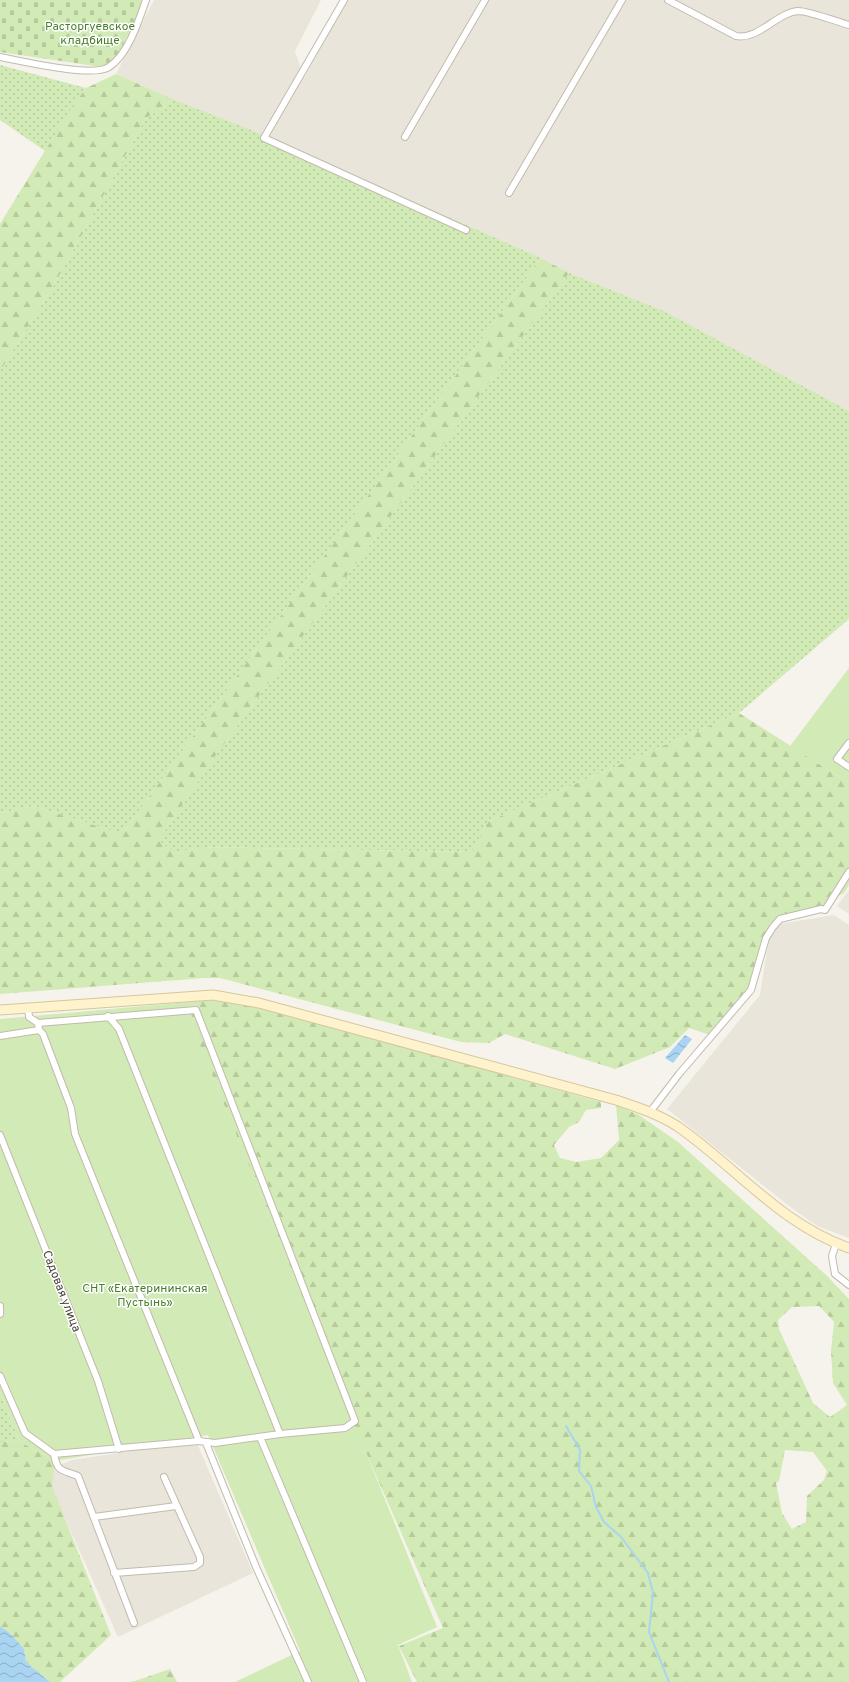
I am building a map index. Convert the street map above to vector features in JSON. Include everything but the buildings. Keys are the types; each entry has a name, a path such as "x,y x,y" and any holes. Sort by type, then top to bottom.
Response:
{"main road":[{"path":"0,1010 213,995 259,1003 608,1098 650,1112 676,1126 692,1137 747,1184 798,1224 836,1244 849,1248"}],"street":[{"path":"0,57 85,71 100,71 110,67 119,58 138,23 146,0"},
{"path":"344,0 264,138 466,230"},
{"path":"405,137 485,0"},
{"path":"509,193 622,0"},
{"path":"668,0 736,36 744,37 752,34 778,19 799,11 849,26"},
{"path":"849,743 837,759 849,767"},
{"path":"650,1112 697,1051 752,990 766,938 773,926 780,919 821,908 824,910 849,872"},
{"path":"0,1376 25,1433 54,1454 260,1437 345,1428 356,1421 196,1010 192,1008 187,997"},
{"path":"28,1008 29,1017 38,1023 108,1016 196,1010"},
{"path":"108,1016 119,1029 280,1434"},
{"path":"38,1023 39,1030 43,1034 71,1108 75,1134 202,1442 308,1682"},
{"path":"0,1036 39,1030"},
{"name":"Садовая улица","path":"0,1135 98,1381 119,1449"},
{"path":"836,1244 832,1256 835,1274 849,1285"},
{"path":"0,1306 0,1314"},
{"path":"260,1437 363,1682"},
{"path":"54,1454 56,1466 59,1470 78,1476 134,1623"},
{"path":"114,1573 194,1567 200,1563 200,1557 164,1477"},
{"path":"94,1517 176,1506"}],"shaded area":[{"path":"154,0 321,0 295,51 304,78 347,0 849,0 849,411 664,311 569,273 541,258 256,132 175,100 116,74"},
{"path":"849,890 849,914 837,906"},
{"path":"834,915 849,925 849,1238 817,1226 789,1206 667,1109 760,995 769,938 779,924"},
{"path":"196,1441 253,1573 118,1637 51,1487 52,1468 72,1460"}],"green space":[{"name":"Расторгуевское кладбище","path":"0,0 142,0 137,17 115,61 101,67 0,52"},
{"path":"0,65 86,88 45,151 0,120"},
{"path":"116,74 175,100 146,118 54,285 0,371 0,224 70,110 86,88"},
{"path":"175,100 256,132 541,258 122,834 34,806 0,813 0,371 54,285 146,118"},
{"path":"541,258 569,273 218,752 158,840 175,854 197,847 473,852 487,822 739,713 849,783 849,885 844,893 820,907 786,917 765,939 750,988 713,1036 689,1028 670,1047 615,1069 505,1034 489,1043 461,1042 220,978 0,994 0,813 34,806 122,834"},
{"path":"569,273 664,311 849,411 849,619 739,713 487,822 473,852 197,847 175,854 158,840 218,752"},
{"path":"849,668 849,783 790,746"},
{"path":"219,999 245,1002 601,1102 601,1108 586,1110 579,1122 569,1127 554,1145 560,1158 576,1162 601,1158 619,1140 616,1105 639,1115 678,1142 826,1275 849,1299 849,1682 417,1682 399,1646 443,1628 360,1439 194,1031 189,1002","holes":["819,1306 834,1322 831,1351 833,1383 847,1405 830,1417 813,1403 779,1329 778,1320 792,1307","785,1450 813,1452 827,1471 824,1480 807,1496 806,1522 792,1529 782,1513 776,1483 779,1481"]},
{"name":"СНТ «Екатерининская Пустынь»","path":"189,1002 194,1031 437,1627 398,1645 412,1682 235,1682 300,1651 208,1435 55,1461 19,1441 0,1392 0,1019"},
{"path":"0,1392 19,1441 0,1442"},
{"path":"19,1441 55,1461 52,1486 111,1635 60,1682 50,1682 26,1662 24,1649 11,1634 0,1626 0,1442"},
{"path":"170,1669 177,1682 129,1682 135,1681"}],"water":[{"path":"685,1035 692,1039 673,1063 665,1058"},
{"path":"0,1626 11,1634 24,1649 26,1662 50,1682 0,1682"}],"waterway":[{"path":"566,1426 580,1450 579,1471 591,1486 596,1507 604,1522 621,1537 648,1573 653,1593 649,1632 669,1682"}]}
